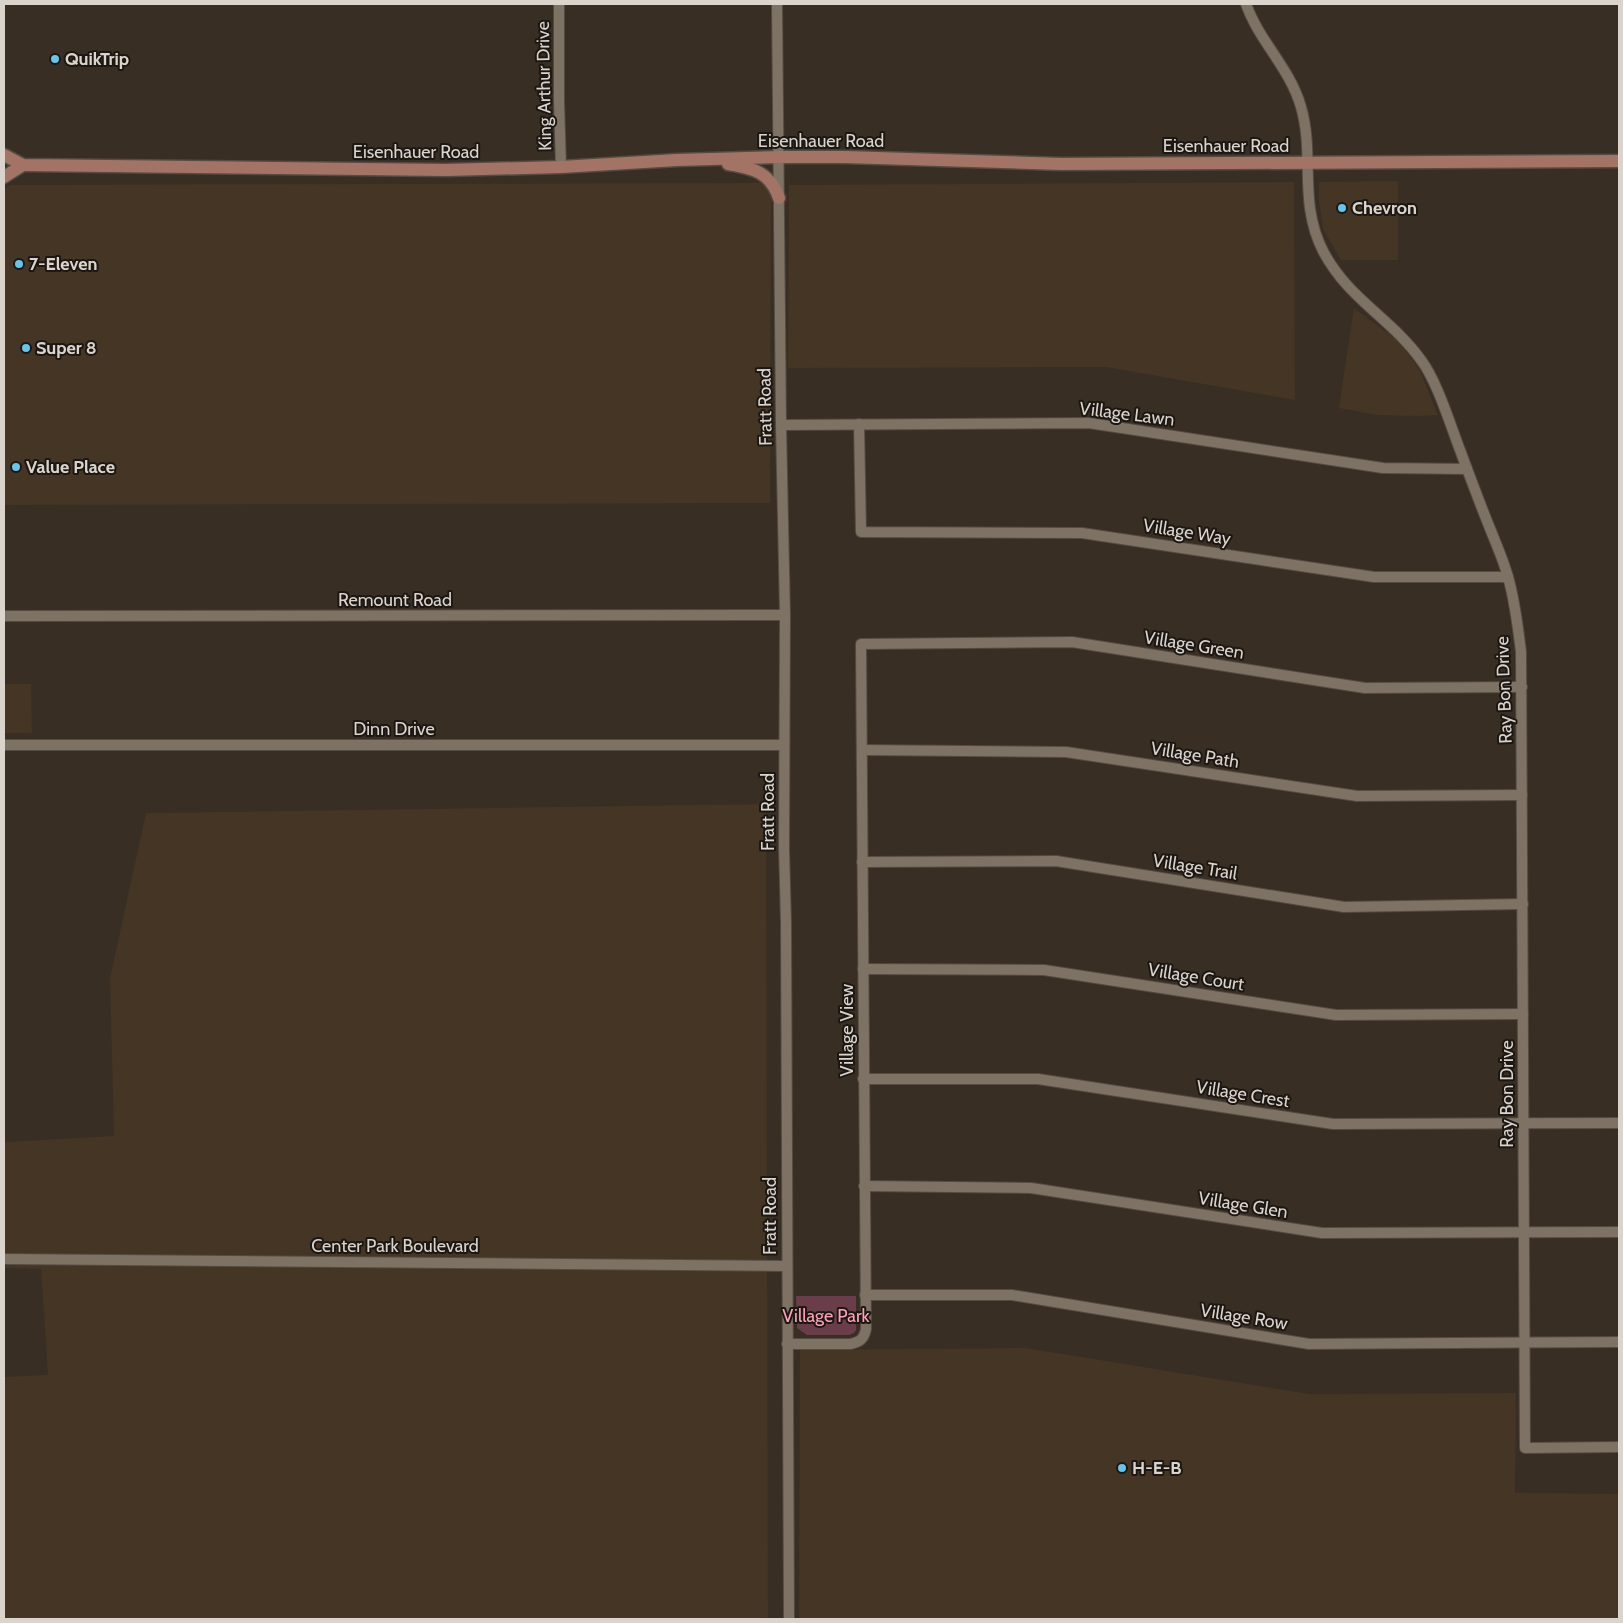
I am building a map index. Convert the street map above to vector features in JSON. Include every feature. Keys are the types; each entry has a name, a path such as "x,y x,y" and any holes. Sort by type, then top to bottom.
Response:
{"main road":[{"name":"Eisenhauer Road","path":"9,165 446,170 779,157 1061,164 1619,161"},
{"path":"699,160 735,165 758,171 772,183 779,198"}],"street":[{"name":"King Arthur Drive","path":"560,4 561,167"},
{"name":"Fratt Road","path":"777,4 781,425 785,615 784,745 789,1619"},
{"name":"Ray Bon Drive","path":"1246,4 1264,41 1286,70 1298,96 1304,124 1306,182 1311,220 1322,250 1335,272 1354,295 1391,325 1406,340 1423,362 1443,405 1508,578 1520,643 1522,687 1525,1448 1619,1448"},
{"name":"Village Lawn","path":"781,425 1089,423 1383,468 1467,469"},
{"name":"Village Way","path":"859,424 861,532 1082,533 1374,576 1508,578"},
{"name":"Remount Road","path":"4,616 785,615"},
{"name":"Village Green","path":"861,644 1072,642 1365,688 1522,687"},
{"name":"Village View","path":"788,1344 850,1344 860,1341 864,1337 866,1329 861,644"},
{"name":"Dinn Drive","path":"4,745 784,745"},
{"name":"Village Path","path":"862,750 1066,752 1357,796 1522,795"},
{"name":"Village Trail","path":"862,862 1056,861 1344,906 1523,904"},
{"name":"Village Court","path":"863,970 1044,970 1336,1015 1524,1014"},
{"name":"Village Crest","path":"864,1079 1038,1079 1333,1124 1619,1124"},
{"name":"Village Glen","path":"864,1186 1031,1188 1322,1233 1619,1232"},
{"name":"Center Park Boulevard","path":"4,1259 787,1266"},
{"name":"Village Row","path":"865,1295 1012,1295 1309,1344 1619,1342"}],"shaded area":[{"path":"1398,181 1398,260 1341,260 1323,229 1319,202 1319,182"},
{"path":"1294,182 1295,400 1106,367 788,368 789,185"},
{"path":"760,183 767,189 771,198 770,503 4,505 4,190 10,185"},
{"path":"1354,308 1401,343 1420,371 1438,415 1377,415 1339,408"},
{"path":"4,684 31,684 32,733 4,733"},
{"path":"766,804 768,1619 4,1619 4,1377 48,1375 41,1269 4,1268 4,1142 114,1136 110,978 146,813"},
{"path":"1026,1348 1309,1394 1516,1393 1515,1493 1619,1494 1619,1619 799,1619 800,1350"}],"green space":[{"name":"Village Park","path":"796,1296 856,1296 856,1330 849,1335 807,1335 797,1328"}],"place":[{"name":"QuikTrip","path":"55,59"},
{"name":"Chevron","path":"1342,208"},
{"name":"7-Eleven","path":"19,264"},
{"name":"Super 8","path":"26,348"},
{"name":"Value Place","path":"16,467"},
{"name":"H-E-B","path":"1122,1468"}]}
